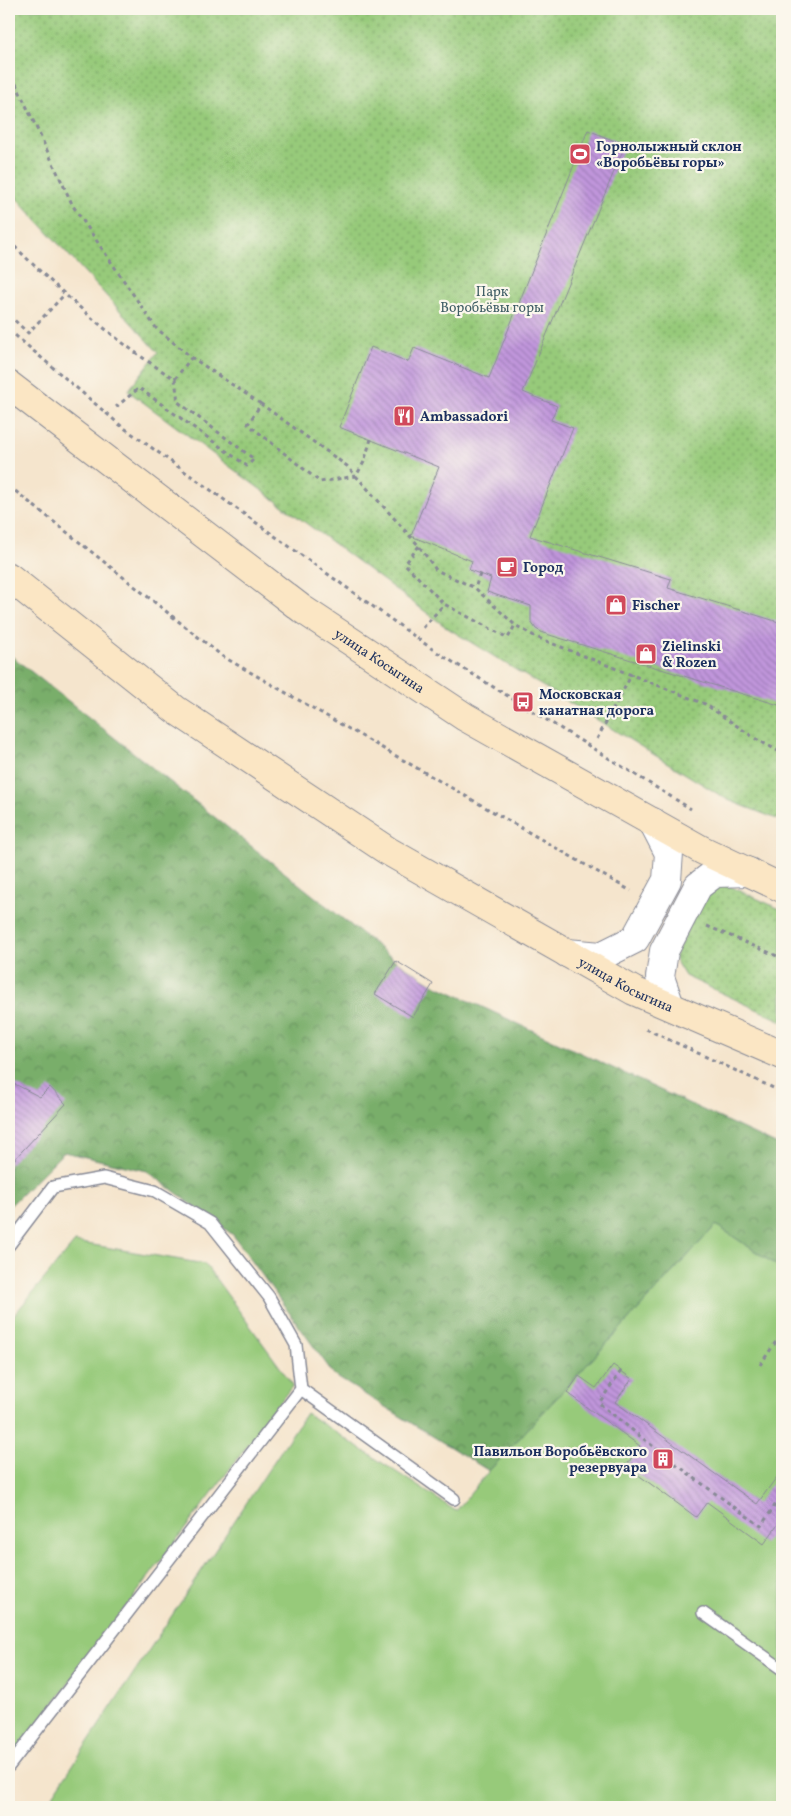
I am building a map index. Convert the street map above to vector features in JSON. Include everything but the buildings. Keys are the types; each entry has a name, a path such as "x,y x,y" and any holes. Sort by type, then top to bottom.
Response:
{"main road":[{"name":"улица Косыгина","path":"9,385 302,609 464,717 653,822 782,888"},
{"name":"улица Косыгина","path":"9,577 184,715 388,851 634,991 782,1055"}],"street":[{"path":"567,953 601,956 635,938 668,880 668,853 653,822"},
{"path":"670,1006 660,977 664,951 698,886 714,873 749,872"}],"lane":[{"path":"9,1245 54,1187 104,1178 156,1190 210,1223 269,1297 296,1345 301,1389 9,1766"},
{"path":"301,1389 454,1499"},
{"path":"703,1613 782,1670"}],"path":[{"path":"9,69 73,206 156,328 191,358 261,404 328,452 356,476 419,546 436,570 475,588 515,625 536,637 705,704 756,739 782,753"},
{"path":"9,241 64,295 135,353 175,379"},
{"path":"9,315 28,333 64,295"},
{"path":"9,330 120,425 435,652 695,812"},
{"path":"116,407 139,388 246,466 254,459 178,402 175,379 191,358"},
{"path":"261,404 248,424 320,482 356,476"},
{"path":"356,476 364,462 371,440"},
{"path":"9,486 222,656 655,905"},
{"path":"419,546 406,564 444,604 508,638 515,625"},
{"path":"475,588 480,574"},
{"path":"423,628 444,604"},
{"path":"597,739 632,674"},
{"path":"682,916 782,958"},
{"path":"760,1365 782,1333"},
{"path":"621,1371 598,1402 712,1492 761,1526 782,1495"}],"green space":[{"name":"Парк Воробьёвы горы","path":"9,9 782,9 782,821 728,800 446,627 128,391 158,352 9,190"},
{"path":"9,654 396,961 433,984 782,1147 782,1269 716,1225 489,1471 335,1376 233,1235 147,1171 64,1152 9,1207"},
{"path":"712,878 782,910 782,1021 685,976 674,958"},
{"path":"716,1225 782,1269 782,1807 45,1807 306,1413 456,1511 489,1471"},
{"path":"75,1242 205,1264 293,1385 9,1763 9,1321"}],"place":[{"name":"Горнолыжный склон «Воробьёвы горы»","path":"580,154"},
{"name":"Ambassadori","path":"404,416"},
{"name":"Город","path":"507,567"},
{"name":"Fischer","path":"616,605"},
{"name":"Zielinski & Rozen","path":"646,654"},
{"name":"Московская канатная дорога","path":"523,702"},
{"name":"Павильон Воробьёвского резервуара","path":"663,1459"}]}
